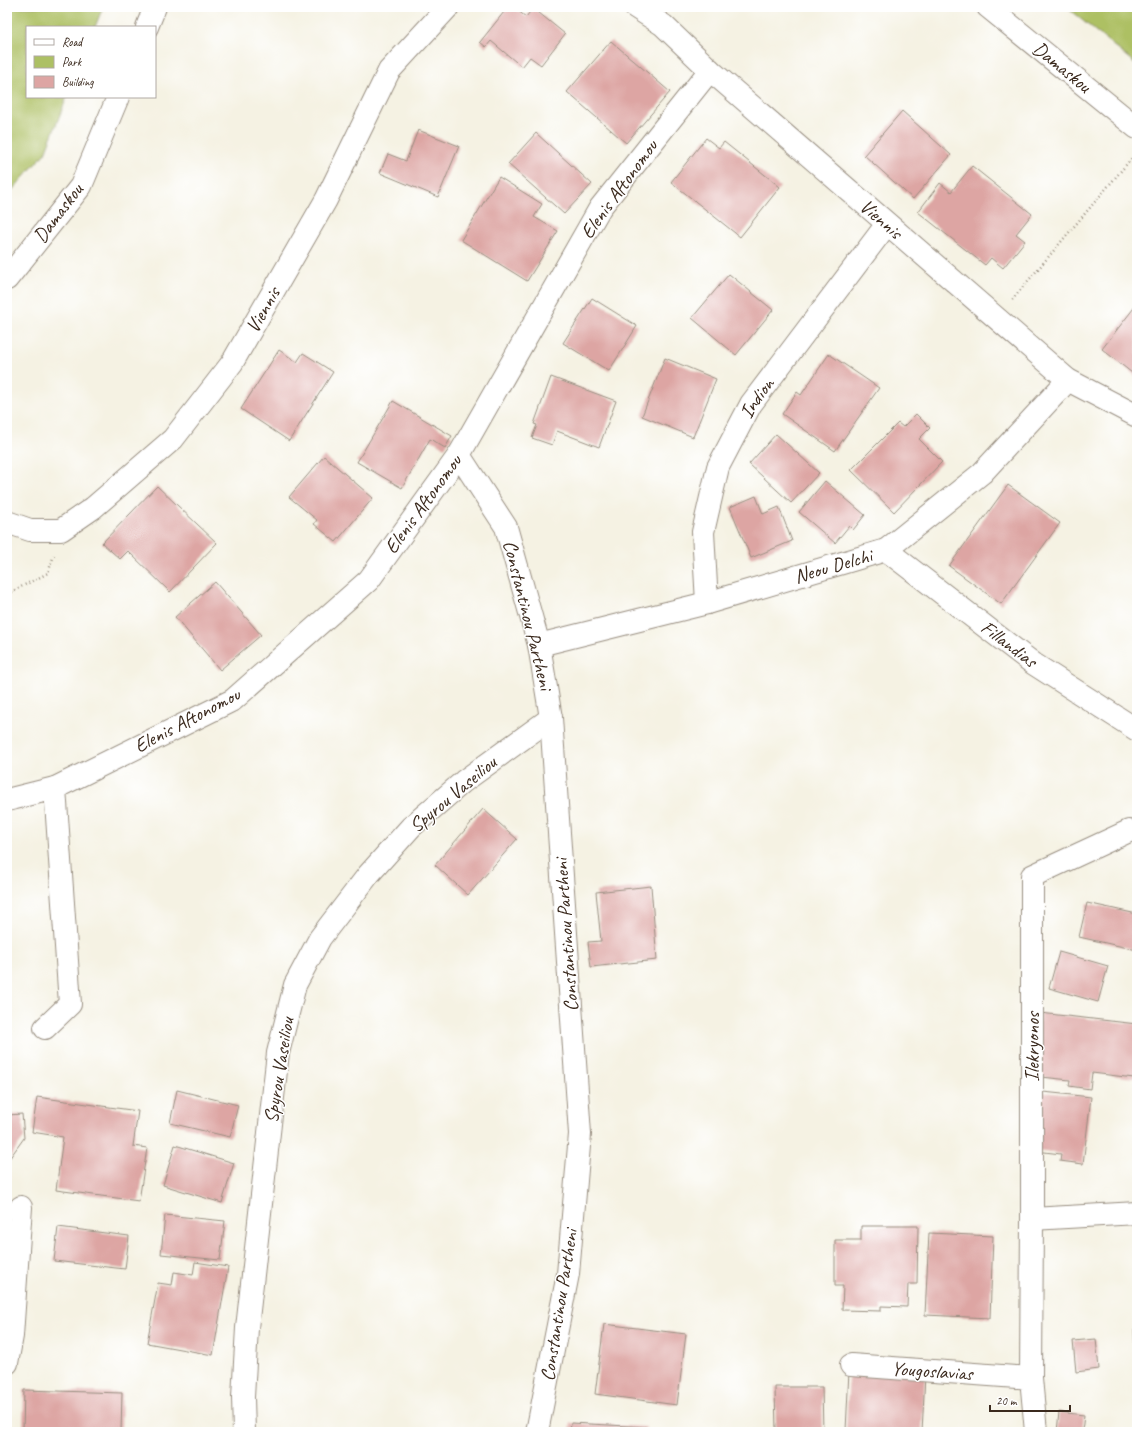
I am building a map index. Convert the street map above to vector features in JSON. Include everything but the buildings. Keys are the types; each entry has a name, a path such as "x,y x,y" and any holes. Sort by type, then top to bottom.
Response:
{"street":[{"path":"147,26 155,7"},
{"name":"Viennis","path":"61,530 93,508 172,439 232,363 326,200 389,71 448,7"},
{"name":"Viennis","path":"635,7 664,26 710,70 1068,380 1137,416"},
{"name":"Damaskou","path":"988,7 1137,128"},
{"name":"Elenis Aftonomou","path":"7,800 55,788 232,700 369,580 459,455 600,208 710,70"},
{"name":"Damaskou","path":"7,279 81,186 118,98"},
{"name":"Indion","path":"707,603 703,532 718,467 751,404 887,224"},
{"name":"Neou Delchi","path":"539,645 707,603 886,550 982,473 1068,380"},
{"name":"Constantinou Partheni","path":"459,455 506,527 539,645 551,718 580,1134 568,1274 537,1432"},
{"path":"7,522 30,530 61,530"},
{"name":"Fillandias","path":"886,550 1034,664 1137,730"},
{"name":"Spyrou Vaseiliou","path":"244,1432 243,1397 247,1328 278,1053 296,985 320,938 369,874 411,828 464,781 551,718"},
{"path":"45,1028 70,1004 55,788"},
{"name":"Ilekryonos","path":"1032,1219 1032,876 1129,831"},
{"path":"7,1363 12,1336 21,1207"},
{"path":"1036,1432 1031,1378 1032,1219 1137,1212"},
{"name":"Yougoslavias","path":"851,1365 1031,1378"}],"path":[{"path":"997,319 1137,152"},
{"path":"7,594 48,573 61,530"}],"green space":[{"path":"7,7 103,7 95,26 26,26 26,98 67,98 45,153 7,196"},
{"path":"1066,7 1137,7 1137,65"}]}
